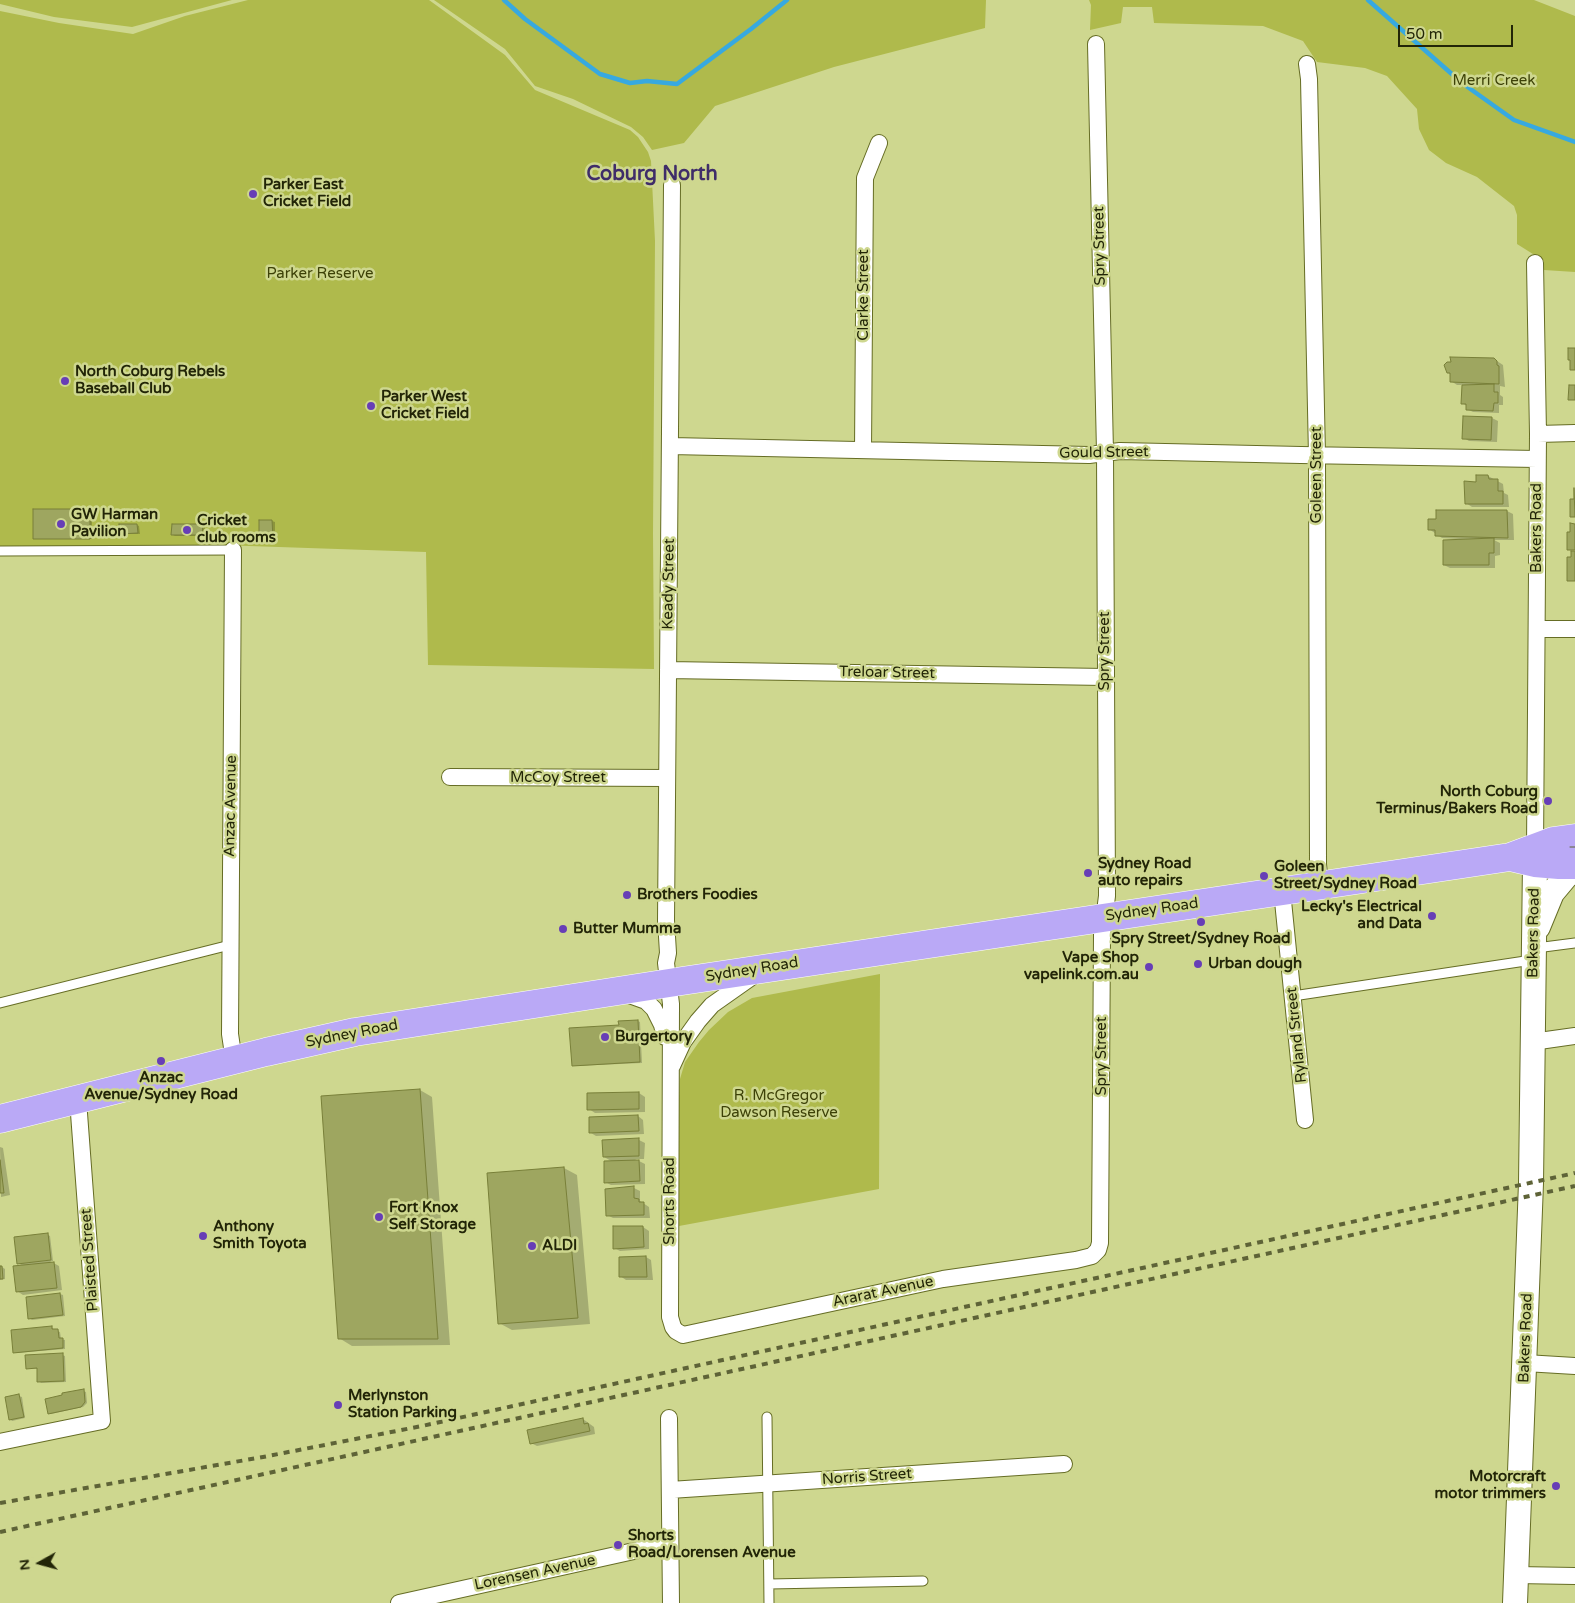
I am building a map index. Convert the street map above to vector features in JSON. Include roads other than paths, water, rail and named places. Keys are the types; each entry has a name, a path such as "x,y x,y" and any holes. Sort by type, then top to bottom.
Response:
{"highway":[{"name":"Sydney Road","path":"0,1119 355,1032 1104,917 1527,856 1559,840 1575,838"},
{"name":"Sydney Road","path":"1527,856 1559,866 1575,864"}],"street":[{"name":"Spry Street","path":"1092,1256 1098,1250 1100,1243 1102,935 1107,901 1105,452 1096,44"},
{"name":"Goleen Street","path":"1307,64 1309,79 1317,456 1318,854 1320,886"},
{"name":"Clarke Street","path":"863,450 865,178 879,143"},
{"name":"Keady Street","path":"669,983 666,963 668,953 666,920 672,185"},
{"name":"Bakers Road","path":"1515,1603 1531,1183 1533,949 1527,856 1537,629 1538,434 1535,263"},
{"path":"1538,434 1575,433"},
{"name":"Gould Street","path":"671,446 1089,455 1120,451 1537,459"},
{"name":"Anzac Avenue","path":"233,550 230,1040 234,1061"},
{"path":"1537,629 1575,629"},
{"name":"Treloar Street","path":"668,670 1105,677"},
{"name":"McCoy Street","path":"450,777 667,778"},
{"path":"1533,949 1552,893 1567,875 1575,872"},
{"name":"Ryland Street","path":"1282,891 1305,1120"},
{"name":"Shorts Road","path":"670,1063 698,1021 712,1005 767,968"},
{"name":"Shorts Road","path":"669,983 671,1004 670,1317 676,1331"},
{"name":"Shorts Road","path":"616,991 646,1001 654,1009 662,1025 670,1063"},
{"path":"1532,1042 1575,1036"},
{"name":"Plaisted Street","path":"0,1442 102,1421 78,1100"},
{"name":"Ararat Avenue","path":"676,1331 688,1334 943,1279 1076,1260 1092,1256"},
{"path":"1525,1363 1575,1366"},
{"path":"669,1418 671,1603"},
{"name":"Norris Street","path":"670,1490 1064,1464"},
{"name":"Lorensen Avenue","path":"400,1603 450,1597 670,1543"},
{"path":"1516,1575 1575,1576"}],"lane":[{"path":"0,550 233,550"},
{"path":"1293,996 1533,949 1575,943"},
{"path":"0,1003 230,945"},
{"path":"767,1417 769,1603"},
{"path":"769,1584 923,1581"}],"waterway":[{"name":"Merri Creek","path":"504,0 525,19 600,74 630,83 647,81 677,84 787,0"},
{"name":"Merri Creek","path":"1368,0 1462,83 1514,120 1575,142"}],"tram line":[{"path":"1570,847 1575,847"}],"railway":[{"path":"0,1503 263,1457 422,1426 1575,1173"},
{"path":"0,1532 1575,1186"}],"place":[{"name":"Parker East Cricket Field","path":"253,194"},
{"name":"North Coburg Rebels Baseball Club","path":"65,381"},
{"name":"Parker West Cricket Field","path":"371,406"},
{"name":"GW Harman Pavilion","path":"61,524"},
{"name":"Cricket club rooms","path":"187,530"},
{"name":"North Coburg Terminus/Bakers Road","path":"1548,801"},
{"name":"Sydney Road auto repairs","path":"1088,873"},
{"name":"Goleen Street/Sydney Road","path":"1264,876"},
{"name":"Brothers Foodies","path":"627,895"},
{"name":"Lecky's Electrical and Data","path":"1432,916"},
{"name":"Spry Street/Sydney Road","path":"1201,922"},
{"name":"Butter Mumma","path":"563,929"},
{"name":"Urban dough","path":"1198,964"},
{"name":"Vape Shop vapelink.com.au","path":"1149,967"},
{"name":"Burgertory","path":"605,1037"},
{"name":"Anzac Avenue/Sydney Road","path":"161,1061"},
{"name":"Fort Knox Self Storage","path":"379,1217"},
{"name":"Anthony Smith Toyota","path":"203,1236"},
{"name":"ALDI","path":"532,1246"},
{"name":"Merlynston Station Parking","path":"338,1405"},
{"name":"Motorcraft motor trimmers","path":"1556,1486"},
{"name":"Shorts Road/Lorensen Avenue","path":"618,1545"}],"district":[{"name":"Coburg North","path":"652,175"}],"park label":[{"name":"Parker Reserve","path":"320,274"},
{"name":"R. McGregor Dawson Reserve","path":"779,1104"}]}
